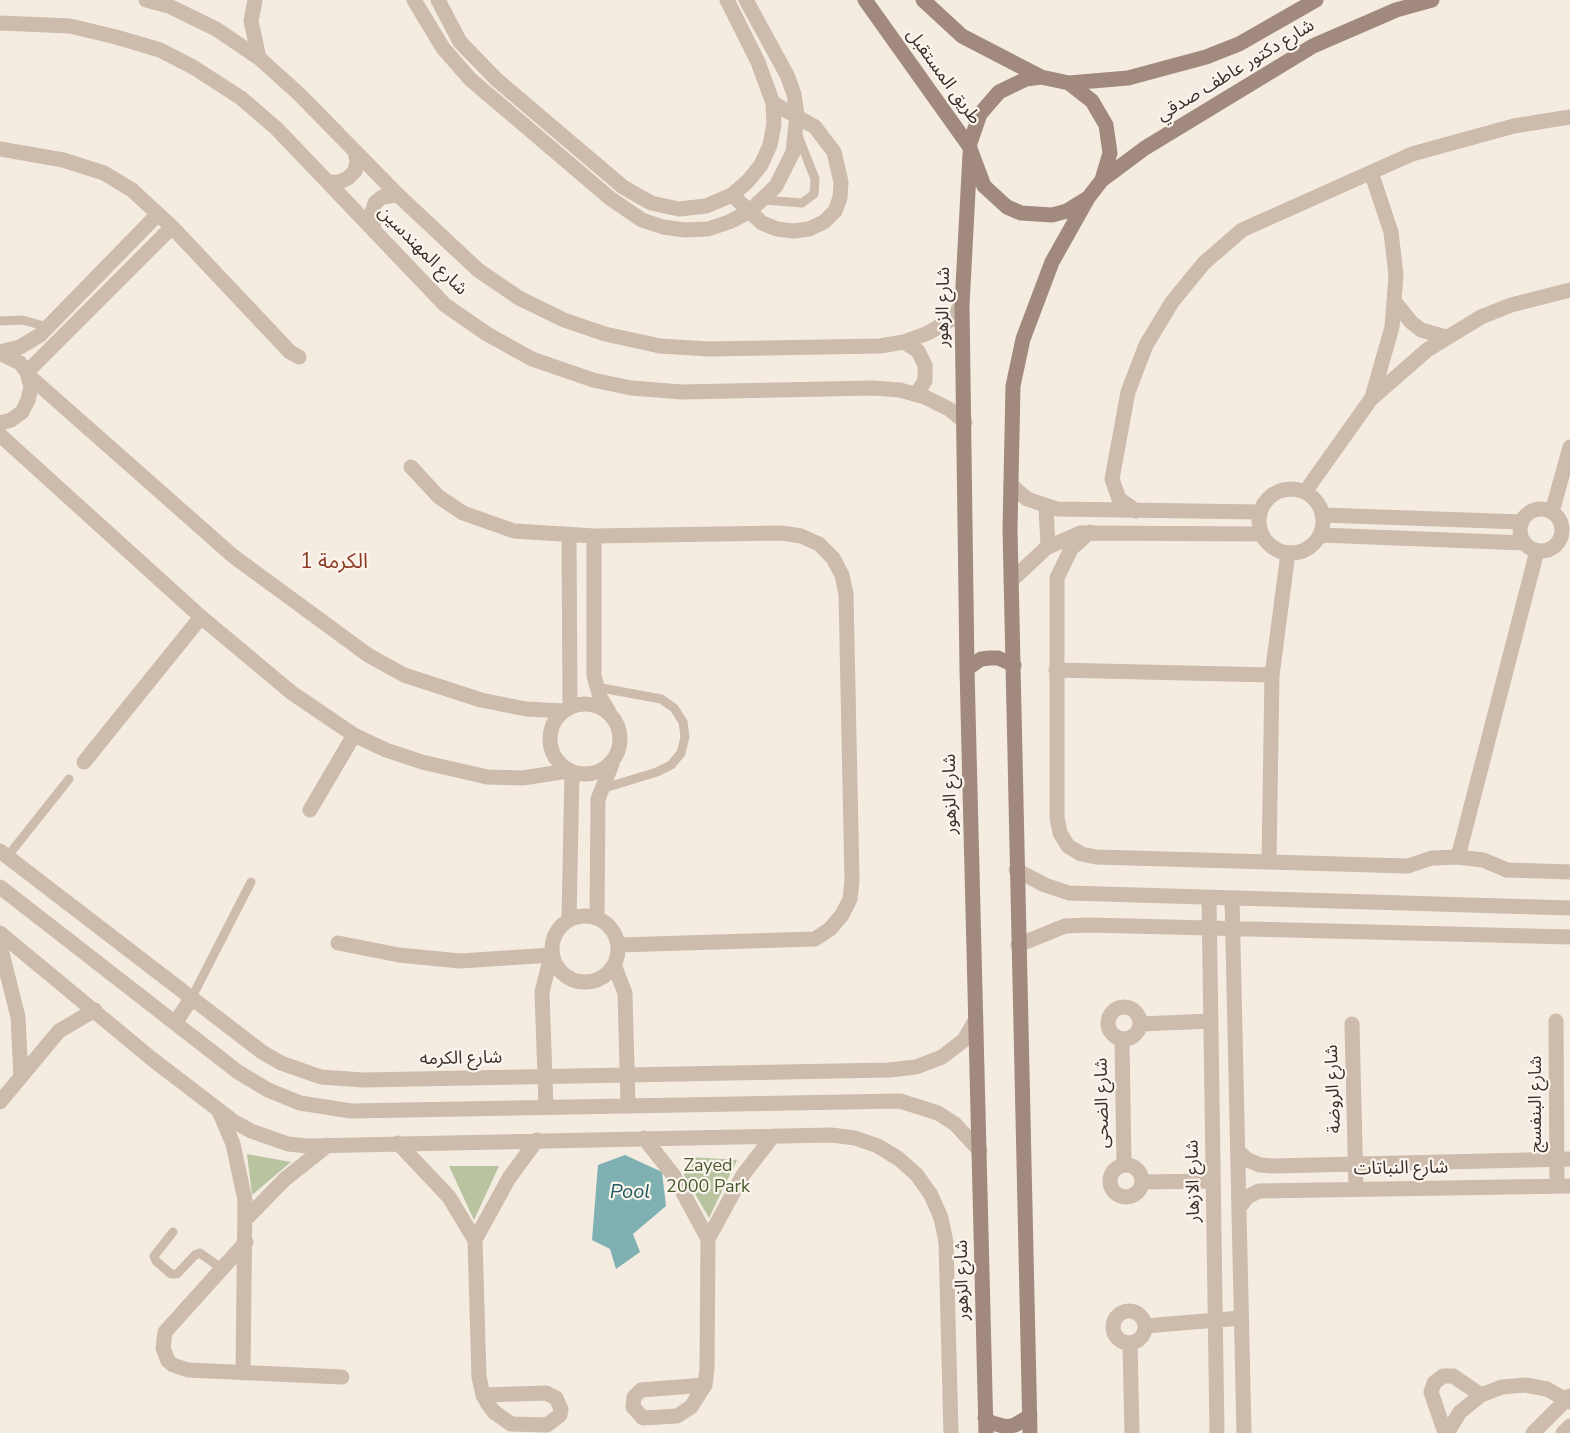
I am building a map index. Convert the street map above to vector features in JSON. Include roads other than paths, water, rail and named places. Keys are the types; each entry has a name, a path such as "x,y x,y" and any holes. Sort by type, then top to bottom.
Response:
{"main road":[{"name":"طريق المستقبل","path":"865,0 969,150"},
{"name":"طريق المستقبل","path":"923,0 962,36 1041,77"},
{"name":"شارع دكتور عاطف صدقي","path":"1069,83 1128,78 1206,57 1239,44 1316,0"},
{"name":"شارع دكتور عاطف صدقي","path":"1102,180 1145,148 1313,46 1396,10 1432,0"},
{"path":"1030,1433 1011,581 1013,386 1023,339 1055,254 1088,198 1102,180 1110,153 1106,125 1092,101 1069,83 1041,77 1011,84 988,102 980,114 969,150 984,186 1001,202 1021,213 1052,215 1067,210 1088,198"},
{"name":"شارع الزهور","path":"969,150 962,305 967,669 985,1426"},
{"path":"967,669 981,659 990,658 998,658 1014,665"},
{"path":"985,1426 992,1423 1007,1427 1030,1416"}],"street":[{"name":"شارع المهندسين","path":"146,0 169,6 216,29 259,58 299,94 398,195 478,270 528,302 564,320 605,334 660,346 709,349 880,346 904,342 928,333 950,320 962,305"},
{"path":"169,6 185,0"},
{"path":"255,0 251,21 259,58"},
{"path":"414,0 453,62 561,156 623,208 642,220 663,227 685,230 708,228 729,222 749,212 764,200 786,170 797,133 797,115 787,75 746,0"},
{"path":"438,0 448,25 472,57 571,143 623,187 651,203 679,209 713,204 732,195 748,181 766,155 774,124 773,103 758,62 727,0"},
{"name":"شارع المهندسين","path":"0,23 70,26 160,50 193,67 241,98 277,129 445,305 487,334 532,358 593,380 631,388 682,392 873,387 916,394 949,409 965,422"},
{"path":"732,195 762,223 777,229 793,231 824,222 835,211 840,198 841,182 834,152 815,127 773,103"},
{"path":"1131,511 1119,499 1112,479 1128,392 1146,345 1172,302 1204,263 1242,230 1412,154 1462,138 1570,117"},
{"path":"561,156 571,143"},
{"path":"0,149 63,160 104,173 132,190 172,228 290,352 299,357"},
{"path":"329,182 339,182 348,178 355,171 357,161 355,151"},
{"path":"1371,172 1395,248 1394,301 1387,352 1371,399"},
{"path":"374,231 372,212 375,204 382,198 398,195"},
{"path":"0,353 30,342 48,327 158,214"},
{"path":"27,374 172,228"},
{"path":"1305,492 1371,399 1402,369 1446,337 1511,305 1565,293"},
{"path":"1394,301 1411,322 1421,330 1446,337"},
{"path":"904,342 918,351 925,365 925,381 916,394"},
{"path":"0,353 20,363 31,387 22,412 11,420 0,423"},
{"path":"27,374 233,556 368,655 404,675 481,700 525,709 566,709 593,704 612,717"},
{"path":"0,435 201,617 292,693 354,735 386,750 422,762 487,777 523,778 570,772 587,775 602,771 614,761"},
{"path":"1320,535 1551,549 1563,544 1560,516 1570,447"},
{"path":"411,467 440,497 463,513 514,531 594,536 782,533 801,536 819,544 833,558 842,575 846,594 852,880 850,899 842,915 830,929 815,939 618,945"},
{"path":"1011,485 1027,499 1046,507 1131,511 1259,512"},
{"path":"1282,489 1305,492 1319,506 1323,515 1320,535 1307,549 1288,553 1276,550 1261,534 1259,512 1272,494 1282,489"},
{"path":"1046,507 1048,547"},
{"path":"1458,857 1531,547 1520,529 1522,522 1531,512 1545,510 1560,516"},
{"path":"1126,532 1131,511"},
{"path":"1323,515 1522,522"},
{"path":"1011,581 1048,547 1063,539 1090,532 1261,534"},
{"path":"1090,532 1071,549 1056,578 1057,818 1060,833 1068,846 1081,854 1096,857 1408,866 1432,858 1458,857 1483,860 1507,870 1570,872"},
{"path":"569,535 566,709 550,730 549,742 558,764 570,772"},
{"path":"594,536 596,687 621,738 598,799 597,918"},
{"path":"1269,862 1272,675 1288,553"},
{"path":"84,762 201,617"},
{"path":"1056,670 1272,675"},
{"path":"310,810 354,735"},
{"path":"569,919 570,772"},
{"name":"شارع الكرمه","path":"2,858 262,1052 280,1063 321,1077 363,1080 889,1070 916,1067 942,1057 964,1040 976,1019"},
{"path":"1016,870 1044,885 1069,893 1570,908"},
{"path":"0,887 253,1082 284,1097 317,1107 351,1111 900,1101 920,1106 955,1124 980,1151"},
{"name":"شارع الازهار","path":"1209,897 1217,1433"},
{"path":"1232,898 1244,1433"},
{"path":"583,916 597,918 615,934 618,945 614,965 606,974 595,980 582,982 570,978 560,970 553,957 552,941 558,928 569,919 583,916"},
{"path":"1018,945 1065,927 1089,925 1570,937"},
{"path":"0,933 152,1059 218,1108 250,1131 288,1144 831,1135 855,1138 878,1146 899,1159 917,1175 931,1196 941,1218 946,1242 951,1433"},
{"path":"338,943 399,955 460,961 553,957"},
{"path":"0,945 18,1017 21,1077"},
{"path":"546,1107 542,992 553,957"},
{"path":"614,965 625,993 628,1105"},
{"path":"175,1023 191,999"},
{"path":"1125,1007 1133,1010 1141,1024 1138,1033 1131,1039 1122,1040 1109,1030 1108,1022 1111,1014 1117,1008 1125,1007"},
{"path":"0,1102 59,1031 95,1010"},
{"name":"شارع البنفسج","path":"1556,1021 1564,1186"},
{"path":"1141,1024 1211,1022"},
{"name":"شارع الروضة","path":"1352,1024 1356,1189"},
{"name":"شارع الضحى","path":"1122,1040 1124,1165"},
{"path":"1212,1103 1237,1102"},
{"path":"218,1108 238,1162 246,1218 243,1373"},
{"path":"705,1385 708,1239 743,1175 774,1136"},
{"path":"644,1138 686,1196 708,1239"},
{"path":"483,1395 479,1377 475,1240 496,1198 537,1140"},
{"path":"398,1143 449,1197 475,1240"},
{"path":"246,1218 285,1179 328,1145"},
{"name":"شارع النباتات","path":"1238,1150 1248,1160 1260,1165 1564,1159"},
{"path":"1124,1165 1133,1166 1140,1173 1142,1182 1139,1191 1132,1196 1123,1197 1115,1193 1110,1185 1110,1176 1115,1168 1124,1165"},
{"path":"1142,1182 1213,1181"},
{"name":"شارع النباتات","path":"1239,1208 1247,1197 1258,1191 1564,1186"},
{"path":"246,1242 165,1332 163,1348 168,1360 180,1369 342,1377"},
{"path":"1122,1311 1137,1313 1145,1326 1144,1334 1138,1341 1130,1344 1116,1338 1112,1323 1122,1311"},
{"path":"1145,1326 1241,1318"},
{"path":"1130,1344 1132,1433"},
{"path":"1446,1433 1431,1392 1434,1383 1443,1376 1453,1377 1481,1395"},
{"path":"1446,1433 1460,1412 1481,1395 1502,1387 1525,1385 1547,1389 1569,1399 1533,1433"},
{"path":"1563,1433 1570,1426"}],"lane":[{"path":"764,200 802,203 814,194 815,179 797,133"},
{"path":"0,321 22,320 48,327"},
{"path":"596,687 661,699 674,708 683,722 685,737 681,753 671,765 657,772 601,789"},
{"path":"2,858 69,779"},
{"path":"191,999 251,882"},
{"path":"173,1232 154,1256 156,1261 171,1274 177,1274 195,1255 200,1253 221,1268"}],"water":[{"name":"Pool","path":"625,1155 662,1172 666,1206 633,1234 640,1252 616,1269 610,1249 592,1240 598,1165"}],"district":[{"name":"الكرمة 1","path":"334,563"}],"park label":[{"name":"Zayed 2000 Park","path":"708,1177"}]}
